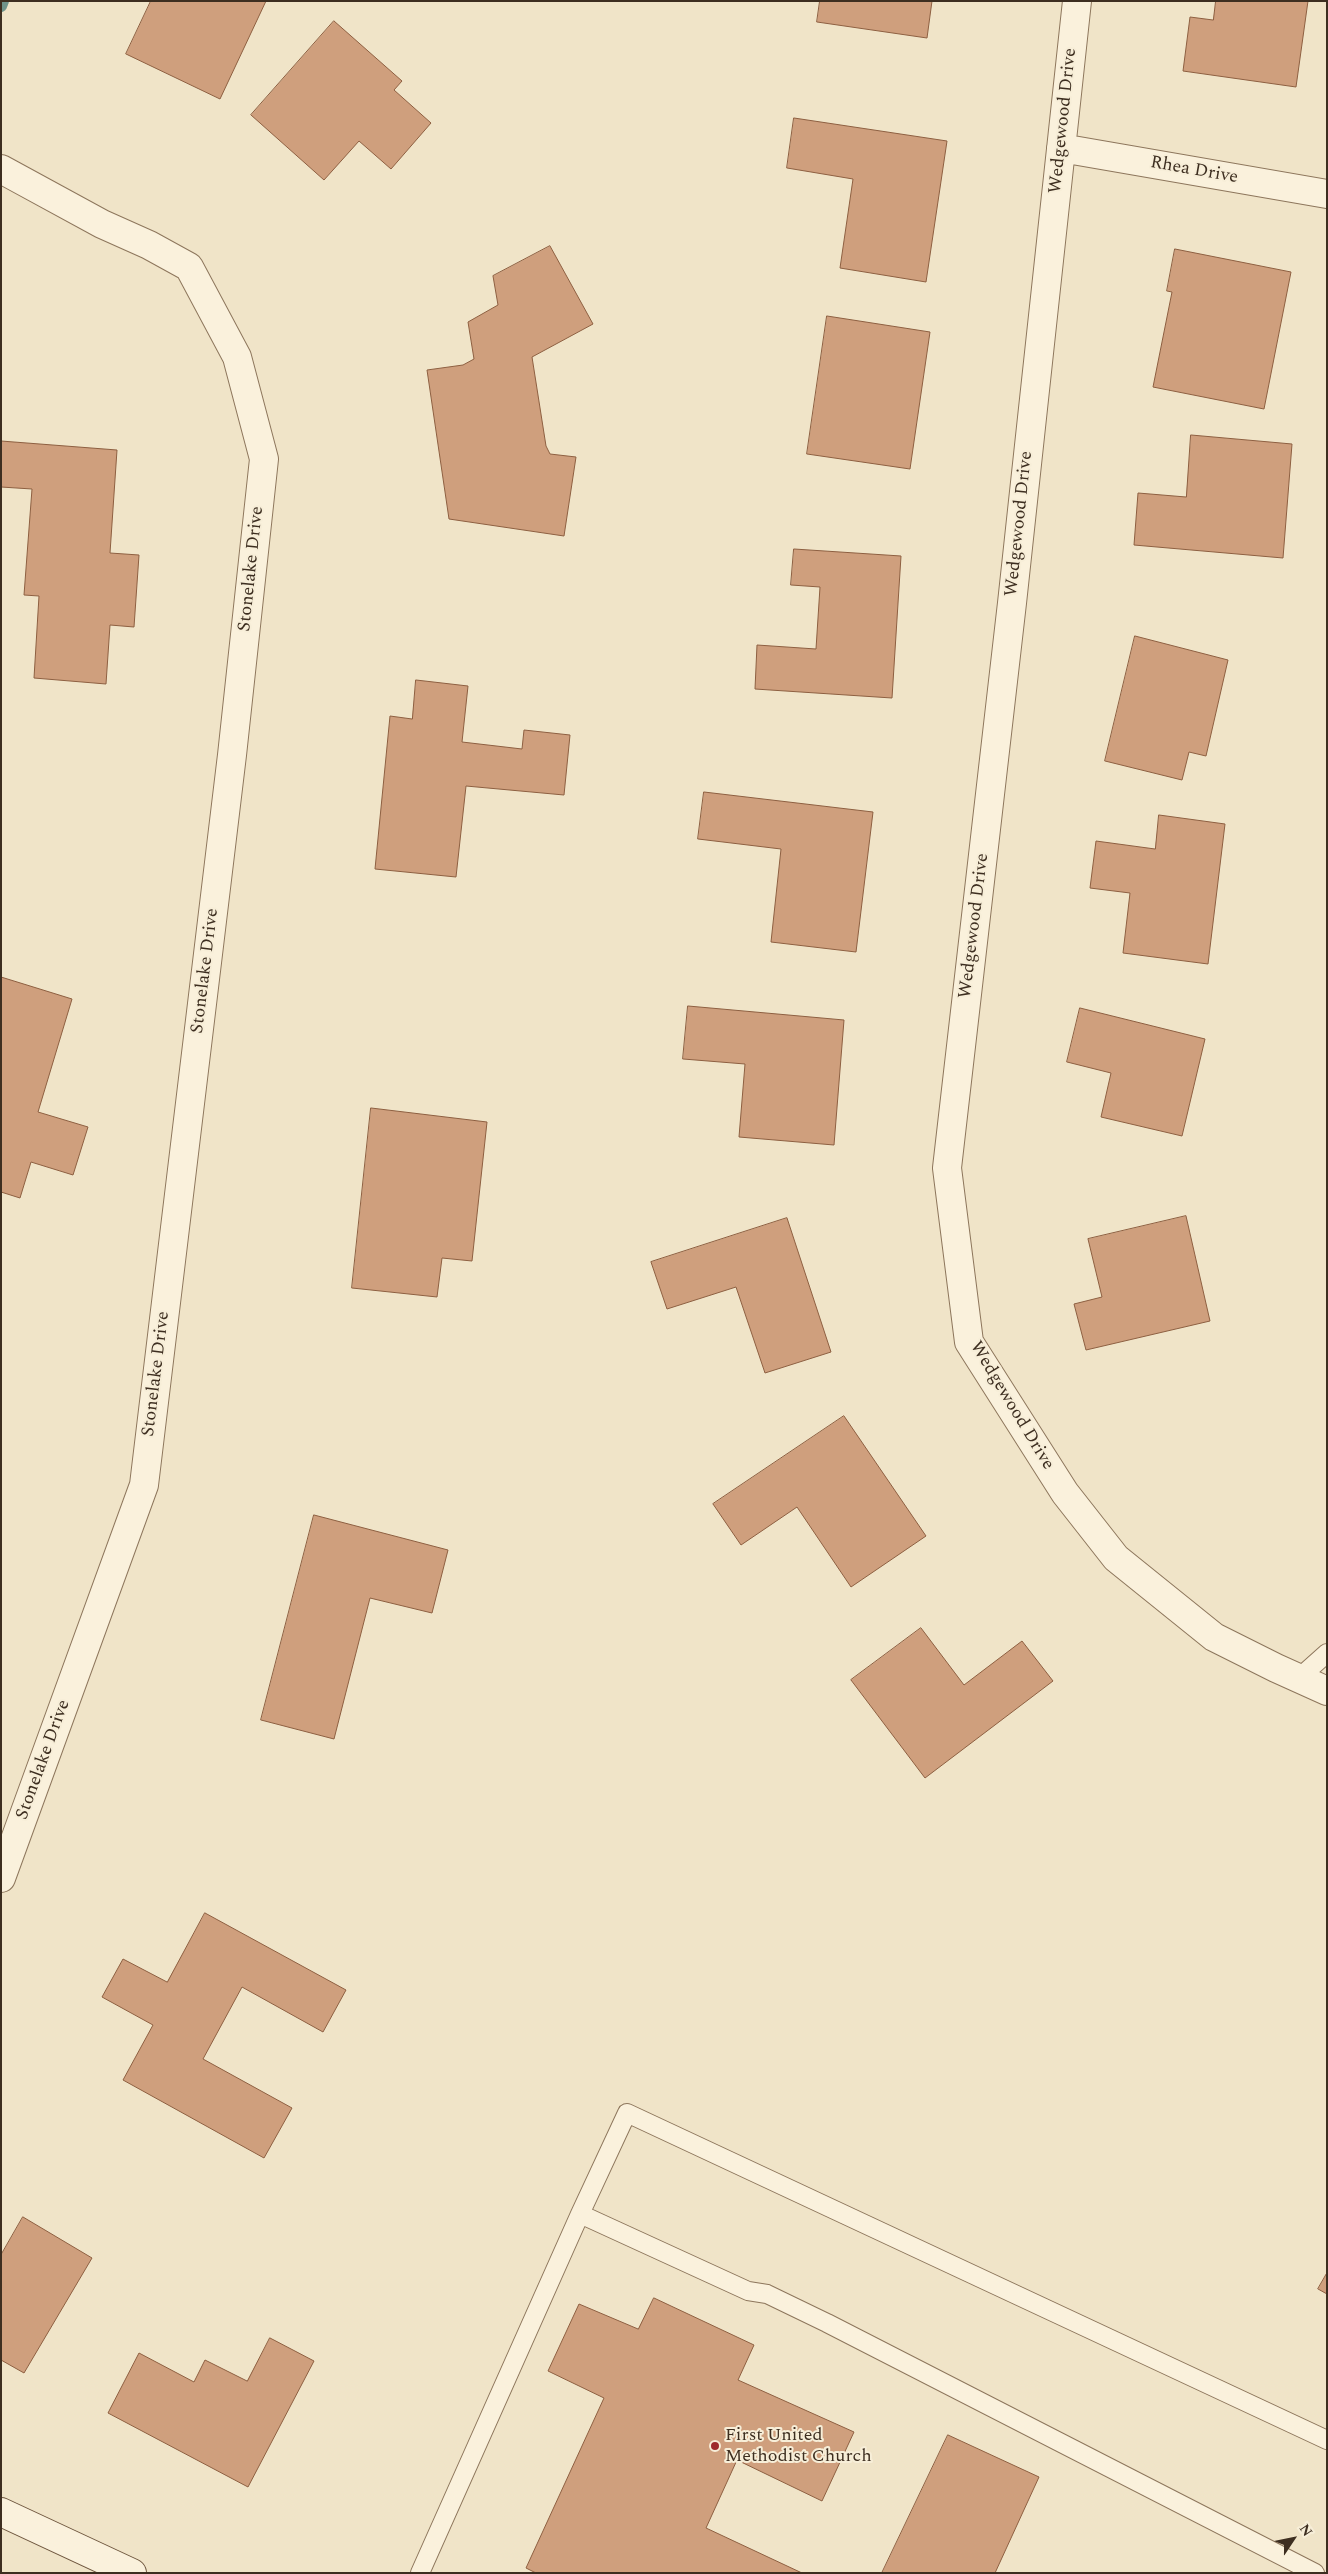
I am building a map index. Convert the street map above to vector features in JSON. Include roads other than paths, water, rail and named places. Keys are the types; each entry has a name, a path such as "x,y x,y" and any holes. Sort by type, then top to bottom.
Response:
{"street":[{"name":"Wedgewood Drive","path":"1077,1 1014,583 947,1168 969,1342 1065,1493 1116,1558 1214,1637 1327,1691"},
{"name":"Rhea Drive","path":"1061,148 1327,194"},
{"name":"Stonelake Drive","path":"1,169 102,224 149,245 189,267 237,357 264,459 231,764 144,1485 1,1878"},
{"path":"1,2512 132,2573"}],"lane":[{"path":"1299,1678 1327,1653"},
{"path":"420,2573 627,2113 1327,2440"},
{"path":"580,2214 748,2291 767,2294 1315,2573"}],"waterway":[{"path":"1,6 3,1"}],"place":[{"name":"First United Methodist Church","path":"715,2446"}]}
